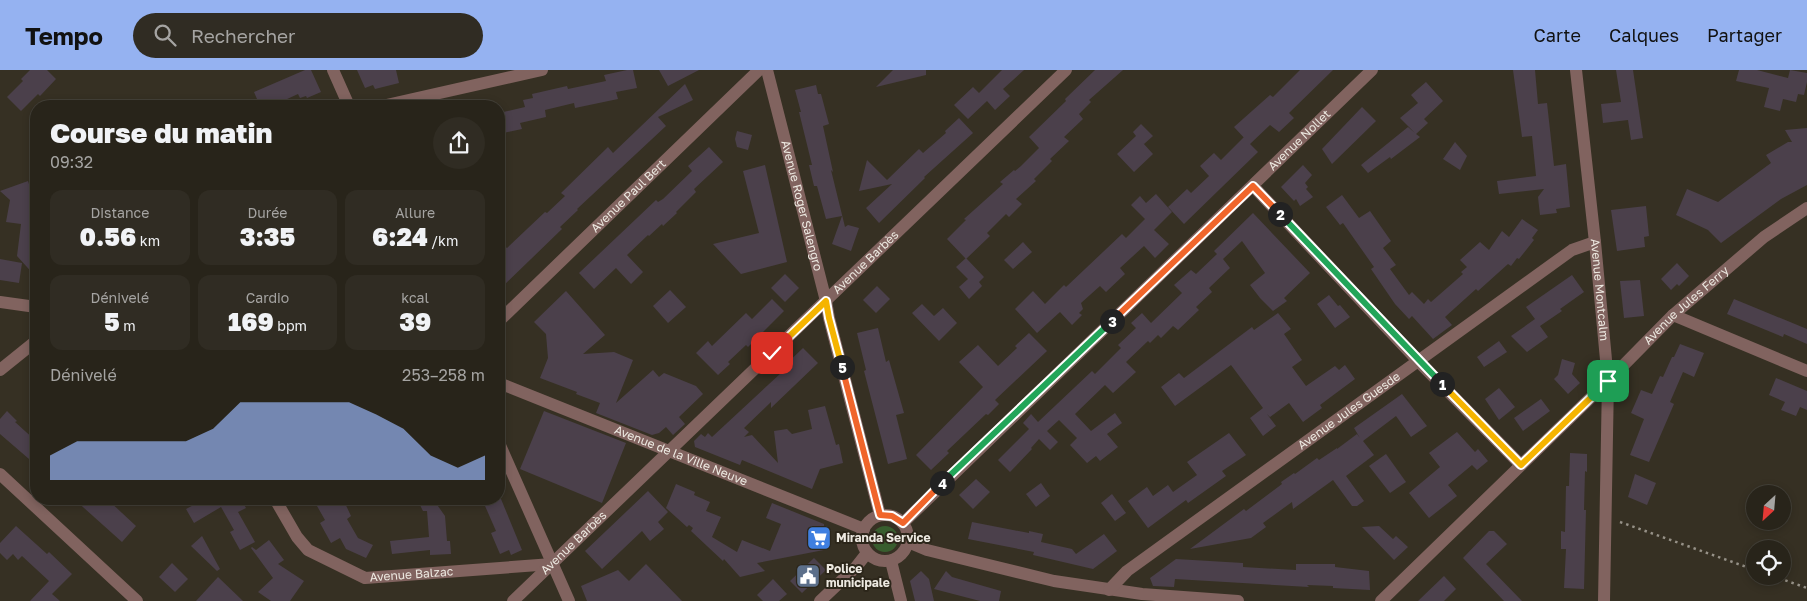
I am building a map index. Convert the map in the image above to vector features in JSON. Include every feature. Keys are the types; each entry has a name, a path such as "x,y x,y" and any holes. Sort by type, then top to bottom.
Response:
{"street":[{"path":"333,70 346,100"},
{"path":"409,100 542,70"},
{"name":"Avenue Paul Bert","path":"505,315 759,70"},
{"name":"Avenue Roger Salengro","path":"768,70 880,515"},
{"name":"Avenue Barbès","path":"513,601 1066,70"},
{"name":"Avenue Nollet","path":"903,523 1372,70"},
{"name":"Avenue Montcalm","path":"1576,70 1608,381 1604,601"},
{"path":"1253,186 1418,361 1521,465"},
{"name":"Avenue Jules Ferry","path":"1381,601 1608,381 1673,315 1764,236 1807,208"},
{"name":"Avenue Jules Guesde","path":"1109,590 1127,571 1572,250 1595,242"},
{"path":"0,302 30,306"},
{"path":"1673,315 1807,371"},
{"path":"0,370 30,346"},
{"name":"Avenue de la Ville Neuve","path":"505,385 864,529"},
{"path":"505,457 569,601"},
{"path":"0,474 30,502"},
{"path":"33,505 137,601"},
{"name":"Avenue Balzac","path":"278,505 297,537 308,550 366,578 552,564"},
{"path":"880,515 892,516 903,523 907,528 908,542 902,554 891,561 878,561 867,553 862,541 864,529 874,518 880,515"},
{"path":"908,542 927,550 1054,581 1142,594 1238,601"},
{"path":"820,601 856,567 867,553"},
{"path":"891,561 901,601"}],"path":[{"path":"1607,517 1746,567"},
{"path":"1791,582 1807,588"}],"green space":[{"path":"885,526 894,530 898,539 894,548 885,552 876,548 872,539 876,530"}],"building":[{"path":"30,70 47,70 56,79 40,96 38,94 30,100 21,111 7,97 23,81 21,79"},
{"path":"305,70 311,70 321,92 307,98 306,96 300,98 298,94 285,100 257,100 254,92"},
{"path":"357,70 396,70 399,83 375,89 373,85 365,88"},
{"path":"633,70 637,88 616,92 618,99 575,108 574,103 545,110 546,117 520,123 522,129 505,133 505,112 525,107 523,100 533,98 532,94 567,86 568,89 606,81 604,75"},
{"path":"659,70 699,70 668,86"},
{"path":"893,70 926,70 926,75 876,87"},
{"path":"1002,70 1024,70 1003,89 1010,96 995,110 987,101 968,119 954,105 973,87 979,93"},
{"path":"1095,70 1123,70 1089,100 1091,102 1079,114 1083,119 1064,137 1069,141 1050,159 1052,161 1034,179 1036,181 1016,199 1022,204 1009,217 1006,214 987,233 990,236 966,259 947,239 966,220 964,219 1003,184 1000,182 1021,166 1039,148 1029,137"},
{"path":"1300,70 1333,70 1289,113 1294,118 1279,132 1270,125 1250,144 1258,152 1184,224 1168,207 1187,189 1191,193 1209,176 1200,166 1214,153 1221,160 1244,137 1234,127 1270,95 1273,97"},
{"path":"1513,70 1535,70 1538,104 1547,103 1554,166 1566,164 1570,207 1556,209 1557,213 1540,215 1538,197 1544,189 1499,194 1497,181 1536,176 1532,136 1522,137"},
{"path":"1616,70 1633,70 1643,138 1631,140 1628,120 1603,123 1601,104 1621,102"},
{"path":"1739,70 1757,70 1788,78 1790,70 1807,73 1804,95 1798,94 1796,102 1783,99 1780,111 1764,107 1769,88 1736,81"},
{"path":"1426,82 1443,101 1424,119 1428,123 1416,134 1420,137 1391,159 1390,157 1368,173 1361,165 1408,127 1415,133 1400,118 1418,103 1411,95"},
{"path":"685,84 693,100 658,117 666,126 577,209 560,227 562,229 505,284 505,246 507,248 565,196 561,193 608,147 613,153"},
{"path":"816,85 818,94 821,94 829,124 823,126 833,172 831,170 845,227 848,225 859,228 851,251 832,244 842,216 826,219 817,186 814,186 809,165 812,165 795,90"},
{"path":"1362,107 1376,121 1332,164 1322,149"},
{"path":"959,118 973,133 924,177 879,223 866,208 892,184 859,191 867,160 887,180 919,149 923,153 946,133 945,131"},
{"path":"1141,124 1153,136 1143,143 1153,154 1134,172 1117,154 1136,136 1133,132"},
{"path":"1807,128 1807,185 1781,199 1721,243 1708,230 1676,215 1687,189 1718,202 1771,163 1766,155 1788,142 1792,142 1785,130"},
{"path":"737,131 752,135 748,150 737,147 735,139"},
{"path":"1455,142 1467,156 1460,170 1443,159"},
{"path":"709,147 723,162 694,189 696,192 677,213 663,226 662,224 648,235 627,255 643,272 631,284 616,268 594,289 579,273 656,200 658,202 663,199 692,171 688,166"},
{"path":"765,165 787,262 741,274 713,244 759,233 743,171"},
{"path":"1303,165 1312,175 1305,183 1308,187 1306,189 1313,197 1300,206 1296,199 1294,201 1281,187"},
{"path":"28,181 30,187 30,270 17,256 21,224 6,222 10,200 0,191"},
{"path":"1156,194 1172,212 1154,230 1169,244 1155,258 1144,246 1120,268 1125,274 1106,292 1100,286 1081,303 1083,309 1079,313 1082,315 1072,325 1060,312 1037,333 1015,309 1033,291 1045,304 1064,285 1066,287 1122,234 1126,238 1145,219 1131,205 1140,196 1146,203"},
{"path":"1342,195 1359,218 1370,211 1391,241 1383,248 1396,265 1390,269 1409,295 1412,292 1424,304 1428,299 1431,302 1463,274 1461,272 1467,267 1460,260 1480,242 1489,250 1502,231 1509,237 1522,219 1538,230 1532,238 1534,240 1519,259 1517,258 1511,266 1508,264 1478,291 1476,289 1445,317 1452,325 1433,339 1412,316 1409,319 1395,304 1371,269 1374,267 1343,223 1340,225 1326,207"},
{"path":"1646,206 1649,236 1644,237 1645,247 1617,251 1611,210"},
{"path":"1253,213 1310,273 1284,298 1287,301 1273,311 1250,285 1265,273 1242,241 1223,259 1230,268 1209,288 1212,292 1196,307 1199,310 1178,330 1173,326 1161,338 1158,335 1150,343 1148,341 1126,362 1136,372 1113,393 1105,385 1075,414 1091,431 1115,413 1122,423 1107,434 1118,447 1100,461 1096,456 1087,463 1070,445 1077,438 1059,420 1047,431 1058,442 1050,450 1039,439 1010,472 998,460 1029,429 1023,423 1031,414 1038,422 1092,371 1095,374 1121,348 1118,345 1136,328 1131,323 1142,313 1151,323 1182,293 1174,285 1191,270 1196,274 1217,254 1214,251"},
{"path":"1023,242 1032,252 1013,269 1004,260"},
{"path":"966,258 984,277 979,282 982,286 969,299 959,287 968,279 956,267"},
{"path":"0,259 22,263 19,283 0,280"},
{"path":"1677,263 1689,276 1679,286 1677,284 1671,290 1661,279"},
{"path":"785,274 799,288 785,302 771,288"},
{"path":"1572,275 1584,292 1560,309 1562,311 1540,326 1548,337 1527,352 1511,336 1535,319 1526,307"},
{"path":"1640,280 1644,316 1624,318 1620,281"},
{"path":"877,286 890,299 876,313 863,300"},
{"path":"670,290 686,307 668,323 653,306"},
{"path":"566,291 605,335 583,354 614,352 633,360 616,403 653,370 659,377 664,373 696,386 703,394 679,417 685,424 673,435 666,427 659,433 652,435 596,413 600,403 540,378 548,358 546,334 534,322"},
{"path":"1329,295 1350,317 1335,328 1317,304"},
{"path":"772,299 784,311 748,347 746,345 728,362 730,364 718,375 696,353 708,341 712,346 746,313 752,319"},
{"path":"1734,299 1807,329 1807,344 1784,334 1783,337 1727,314"},
{"path":"922,304 934,316 943,308 957,323 939,341 912,313"},
{"path":"1278,313 1291,329 1284,334 1302,360 1292,367 1306,386 1335,366 1339,370 1345,365 1355,379 1320,405 1322,408 1303,422 1289,403 1270,417 1267,414 1276,426 1263,436 1250,418 1263,408 1231,365 1175,406 1161,387 1179,373 1184,378 1252,327 1254,330"},
{"path":"878,328 886,362 889,360 904,413 896,415 907,459 888,464 864,371 866,370 857,333"},
{"path":"1029,333 1047,351 995,400 999,404 947,451 949,453 931,470 916,455 983,387 959,362 978,345 998,366 1017,348 1015,346"},
{"path":"1499,341 1507,352 1484,367 1477,357"},
{"path":"1680,344 1704,353 1694,377 1683,372 1670,402 1674,404 1649,462 1630,455 1644,419 1631,413 1641,390 1652,394 1660,376 1663,377"},
{"path":"803,348 818,363 771,408 771,402 744,428 749,432 744,437 752,435 778,463 774,431 787,429 792,434 812,429 808,410 825,406 836,445 839,444 843,463 820,469 812,489 742,460 740,465 695,447 694,441 701,434 705,437 708,433 712,437 781,373 779,371"},
{"path":"1562,359 1575,363 1572,374 1580,383 1568,394 1554,379 1558,375"},
{"path":"1776,378 1807,391 1807,410 1800,407 1796,416 1781,410 1785,402 1769,395"},
{"path":"1499,388 1515,407 1499,420 1485,399"},
{"path":"1402,394 1427,426 1411,437 1396,416 1363,441 1374,455 1346,476 1364,501 1357,506 1352,506 1333,480 1293,509 1292,502 1263,523 1266,527 1251,538 1190,549 1244,509 1246,511 1294,473 1317,458 1319,460 1337,449 1357,434 1360,438 1354,428"},
{"path":"1541,399 1550,411 1523,431 1514,418"},
{"path":"7,411 17,421 15,422 30,436 30,460 0,434 0,419"},
{"path":"544,411 626,443 602,503 520,469"},
{"path":"1457,432 1475,452 1478,449 1488,461 1477,470 1472,465 1448,485 1457,496 1429,518 1409,493 1440,467 1429,453"},
{"path":"1229,433 1246,455 1222,471 1226,476 1188,503 1186,500 1148,528 1128,501 1147,487 1153,496 1168,485 1173,492 1197,475 1187,462"},
{"path":"1570,453 1587,454 1584,510 1586,510 1584,589 1564,588 1566,549 1561,549 1561,531 1565,532 1566,486 1569,486"},
{"path":"1386,454 1406,482 1390,493 1369,466"},
{"path":"1635,474 1656,483 1647,505 1628,497"},
{"path":"976,479 990,492 973,509 959,495"},
{"path":"1041,483 1050,496 1036,507 1026,494"},
{"path":"676,484 695,492 694,495 710,502 706,511 721,517 712,537 737,552 742,540 770,551 781,524 766,518 772,503 824,524 824,532 829,532 829,549 757,563 765,571 740,577 724,559 723,561 691,531 693,528 689,525 687,527 666,508"},
{"path":"648,491 668,512 658,522 664,529 650,541 642,531 602,569 585,551"},
{"path":"1112,494 1126,513 1115,521 1101,503"},
{"path":"81,505 113,505 136,526 122,542"},
{"path":"194,505 244,505 246,508 238,512 255,542 240,550 230,532 234,530 221,507 194,523 186,509"},
{"path":"316,505 346,505 351,516 347,519 358,538 373,545 366,558 346,549 340,538 331,543 320,523 325,520"},
{"path":"420,505 437,505 445,516 447,541 450,541 451,554 430,555 430,550 392,554 390,541 429,537 427,511 423,511"},
{"path":"485,505 503,505 522,550 511,555 509,550 500,554 491,533 496,531"},
{"path":"972,522 1043,534 1041,542 1072,549 1076,554 1104,534 1117,551 1093,569 1033,555 1034,552 968,539"},
{"path":"16,526 47,554 49,552 72,574 52,594 60,601 30,601 49,581 22,556 18,560 13,554 7,560 0,553 0,543"},
{"path":"1379,526 1393,539 1396,536 1408,547 1394,560 1362,527"},
{"path":"1489,531 1494,531 1507,544 1486,564 1522,601 1504,601 1463,558"},
{"path":"202,536 220,569 217,571 191,546"},
{"path":"269,540 284,560 278,564 304,581 290,601 271,601 258,592 273,578 251,548 256,550"},
{"name":"Police municipale","path":"814,558 826,570 802,593 790,581"},
{"path":"1176,559 1243,563 1243,567 1296,570 1296,564 1335,564 1335,567 1369,571 1370,590 1333,588 1333,586 1307,585 1309,587 1175,579 1174,587 1153,586 1150,578"},
{"path":"172,563 188,579 175,592 159,577"},
{"path":"646,564 682,601 587,601 581,586 618,570 629,581"},
{"path":"921,571 929,579 934,601 915,601 910,581"},
{"path":"946,571 952,577 1001,591 999,601 980,601 934,589"},
{"path":"1444,576 1456,589 1444,601 1418,601"},
{"path":"218,577 243,601 196,601"},
{"path":"773,579 787,594 779,601 763,601 757,595"}],"place":[{"name":"Miranda Service","path":"819,538"},
{"name":"Police municipale","path":"808,576"}],"route":[{"path":"772,353 826,301 880,515 898,518 903,523 1253,186 1418,361 1521,465 1608,381"}]}
